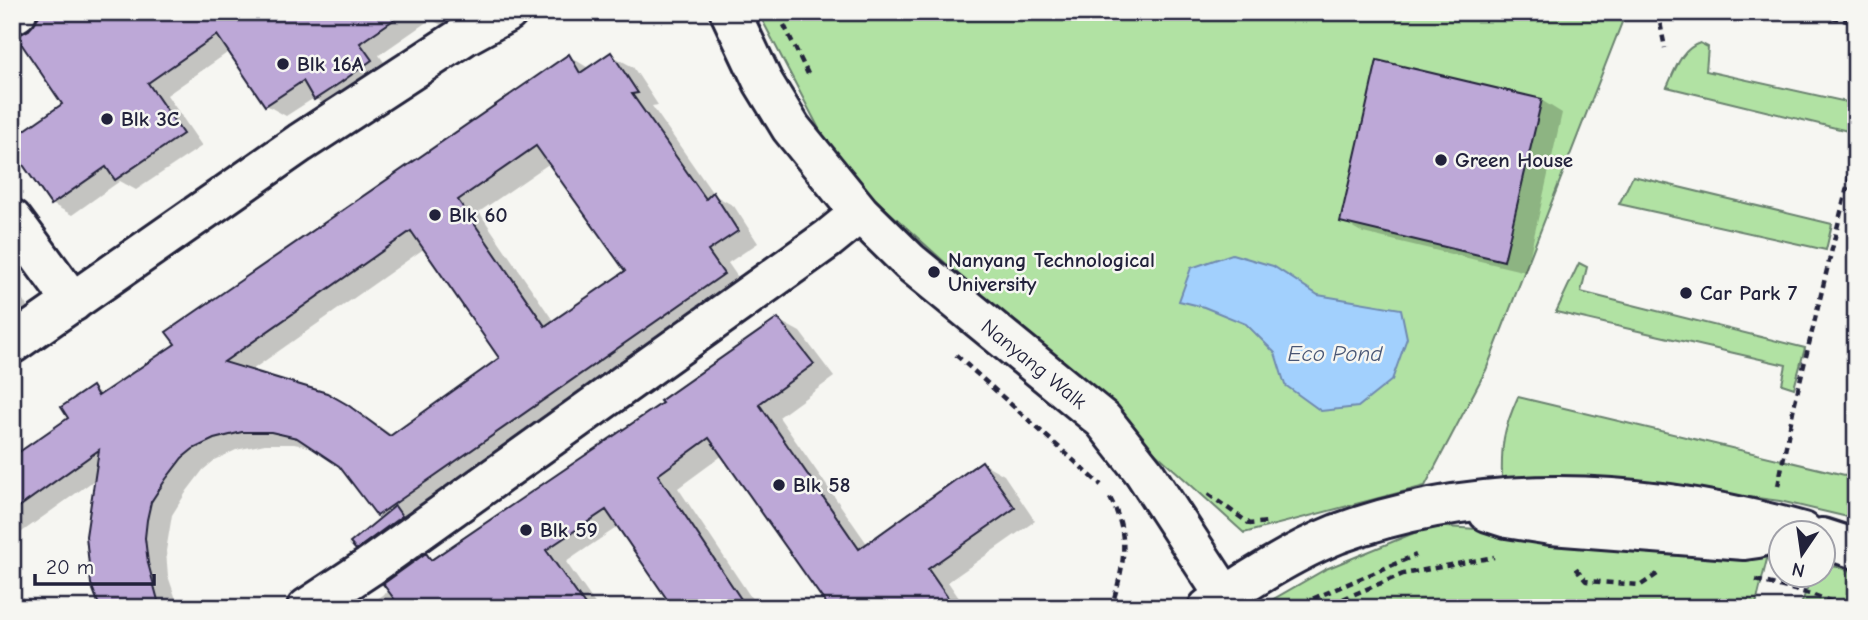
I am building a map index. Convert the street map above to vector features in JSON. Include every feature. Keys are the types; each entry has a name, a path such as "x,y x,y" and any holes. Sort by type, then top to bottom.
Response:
{"street":[{"path":"12,15 17,12"},
{"path":"12,344 300,143 464,36 509,12"},
{"name":"Nanyang Walk","path":"730,12 763,82 791,128 860,213 909,262 1103,420 1144,472 1216,602"},
{"path":"307,608 369,567 828,239 860,213"},
{"path":"12,219 73,302"},
{"path":"1216,602 1284,560 1336,535 1421,509 1460,503 1563,495 1614,497 1697,507 1766,525"}],"path":[{"path":"1658,12 1665,48"},
{"path":"1808,12 1856,23"},
{"path":"783,24 813,85"},
{"path":"1787,489 1775,490 1856,150"},
{"path":"952,351 1106,490 1120,517 1124,555 1111,608"},
{"path":"1208,494 1250,524 1277,521"},
{"path":"1321,608 1404,574 1496,556"},
{"path":"1573,564 1586,581 1641,585 1669,567"},
{"path":"1744,577 1814,595 1848,608"}],"green space":[{"path":"758,12 1626,12 1486,370 1425,486 1244,533 856,182 827,144"},
{"path":"1700,43 1708,47 1706,71 1856,104 1852,132 1667,87 1683,55"},
{"path":"1633,176 1832,224 1826,250 1619,204"},
{"path":"1579,263 1587,267 1581,292 1805,348 1794,388 1782,384 1786,365 1556,312"},
{"path":"1518,397 1849,476 1856,452 1856,519 1780,501 1636,482 1542,477 1502,481 1504,438"},
{"path":"1431,526 1686,543 1766,555 1755,608 1258,608 1326,569"},
{"path":"1836,567 1856,573 1856,608 1800,608 1807,588 1836,588"}],"water":[{"name":"Eco Pond","path":"1232,254 1273,266 1318,295 1401,309 1407,338 1392,380 1358,407 1321,411 1285,385 1275,353 1246,324 1204,307 1179,301 1191,268"}],"building":[{"path":"42,12 405,12 360,43 372,60 340,83 314,100 303,81 265,106 217,35 148,83 183,134 115,180 106,167 51,205 12,149 12,139 62,104 16,36 29,30"},
{"path":"611,52 638,93 632,94 706,199 713,192 738,231 708,251 724,274 377,516 339,466 297,438 271,432 242,432 214,439 193,449 182,458 151,502 147,520 145,538 148,563 160,608 100,608 91,584 86,536 99,450 12,512 12,457 68,418 61,407 92,386 98,396 175,344 166,332 569,54 580,73","holes":["536,146 625,271 545,326 458,200","411,231 499,358 390,436 327,393 224,362"]},
{"name":"Green House","path":"1377,60 1542,99 1504,261 1340,222"},
{"path":"778,318 814,364 759,404 859,549 982,461 1015,508 928,569 955,608 829,608 709,438 658,475 747,608 673,608 606,510 546,550 587,608 401,608 383,584 426,553 431,560 662,403 660,401"},
{"path":"395,506 402,516 356,550 350,543"}],"place":[{"name":"Blk 16A","path":"283,64"},
{"name":"Blk 3C","path":"107,119"},
{"name":"Green House","path":"1441,160"},
{"name":"Blk 60","path":"435,215"},
{"name":"Nanyang Technological University","path":"934,272"},
{"name":"Car Park 7","path":"1686,293"},
{"name":"Blk 58","path":"779,485"},
{"name":"Blk 59","path":"526,530"}]}
